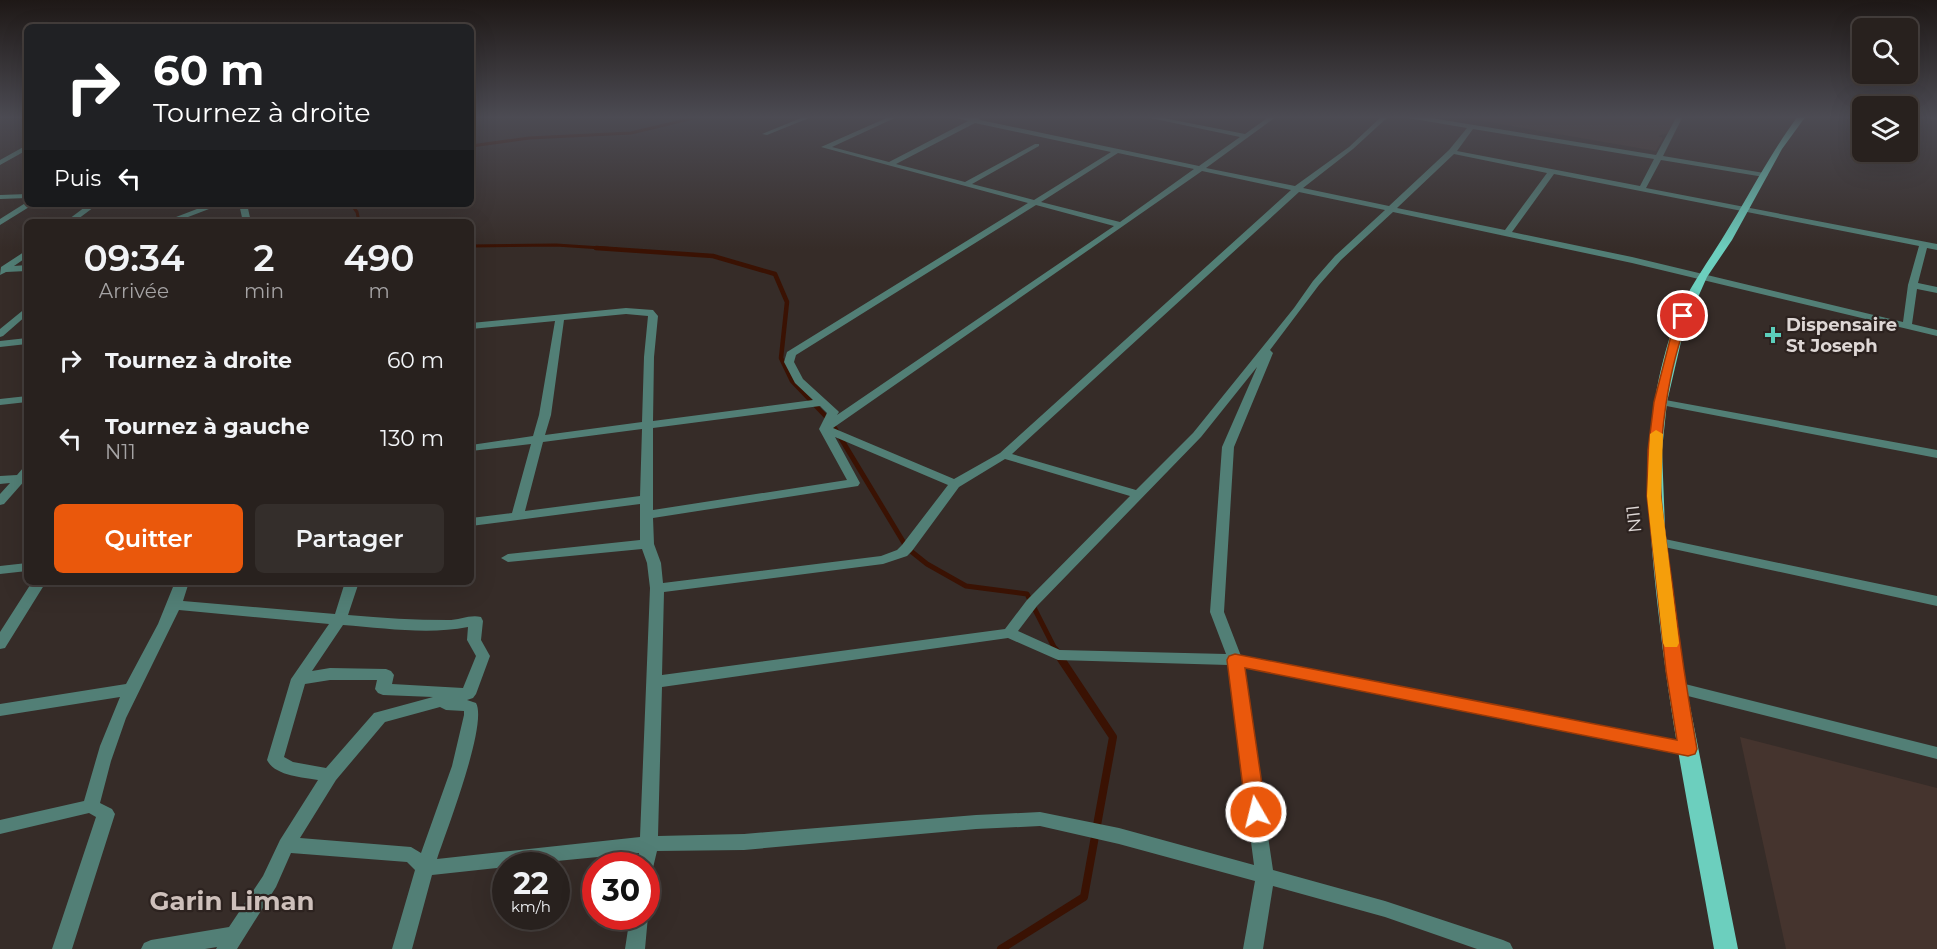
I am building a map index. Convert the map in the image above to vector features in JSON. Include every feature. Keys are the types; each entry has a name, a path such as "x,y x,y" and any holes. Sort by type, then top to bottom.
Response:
{"main road":[{"name":"N11","path":"1726,949 1677,688 1654,496 1655,450 1660,402 1678,328 1701,277 1727,240 1772,160"}],"street":[{"path":"876,160 1121,225"},
{"path":"890,164 897,160"},
{"path":"966,184 1009,160"},
{"path":"825,429 833,412 799,381 789,362 791,354 1102,160"},
{"path":"1165,160 1507,233 1937,333"},
{"path":"825,429 1121,225 1209,160"},
{"path":"657,588 883,560 902,553 955,484 1004,455 1298,188 1335,160"},
{"path":"1009,633 1032,603 1197,435 1316,283 1389,209 1443,160"},
{"path":"1496,160 1937,247"},
{"path":"1642,189 1657,160"},
{"path":"1678,160 1764,175"},
{"path":"1507,233 1552,171"},
{"path":"0,197 24,196"},
{"path":"0,223 25,207"},
{"path":"73,219 90,207"},
{"path":"175,219 209,207"},
{"path":"1907,326 1913,285 1924,244"},
{"path":"1,270 24,254"},
{"path":"1,270 24,268"},
{"path":"1913,285 1937,290"},
{"path":"474,326 626,311 644,311 652,314 646,499 647,544 654,563 657,588 648,852"},
{"path":"0,334 24,313"},
{"path":"517,516 545,415 560,317"},
{"path":"1252,949 1265,877 1235,660 1217,612 1228,447 1274,339"},
{"path":"0,344 24,341"},
{"path":"0,402 24,399"},
{"path":"474,448 823,402"},
{"path":"1660,402 1937,454"},
{"path":"825,429 955,484"},
{"path":"647,515 854,483 825,429"},
{"path":"1004,455 1137,494"},
{"path":"0,480 24,475"},
{"path":"0,501 24,475"},
{"path":"474,522 646,499"},
{"path":"1660,542 1937,601"},
{"path":"508,558 647,544"},
{"path":"0,570 24,567"},
{"path":"0,644 37,585"},
{"path":"91,806 99,770 112,731 131,688 176,604 181,585"},
{"path":"330,775 290,768 275,760 299,679 340,619 351,585"},
{"path":"176,604 402,625 454,625 476,621 474,640 483,656 468,694"},
{"path":"654,682 1009,633 1058,655 1235,660 1688,749"},
{"path":"299,679 330,674 386,675 383,688 468,694"},
{"path":"0,710 131,688"},
{"path":"1677,688 1937,753"},
{"path":"151,949 230,942 270,881 286,845 330,775 380,717 468,694"},
{"path":"402,949 425,868 460,766 472,715 471,707 466,705 432,705"},
{"path":"0,827 91,806 106,814 62,949"},
{"path":"286,845 411,855 425,868 649,844 744,842 976,822 1040,819 1119,836 1385,909 1503,949"},
{"path":"635,949 637,930"}],"shaded area":[{"path":"1740,737 1937,788 1937,949 1786,949"}],"waterway":[{"path":"353,207 358,219"},
{"path":"474,246 556,245 617,249"},
{"path":"596,248 713,256 775,274 787,302 781,358 792,381 832,423"},
{"path":"831,422 907,548 927,564 966,586 1027,594 1056,651"},
{"path":"1001,949 1084,897 1113,737 1055,650"}],"slow traffic":[{"path":"1656,434 1654,496 1671,643"}],"place":[{"name":"Dispensaire St Joseph","path":"1773,335"}],"district":[{"name":"Garin Liman","path":"232,901"}],"route":[{"path":"1256,812 1235,660 1688,749 1674,671 1654,496 1655,450 1660,402 1683,316"}]}
